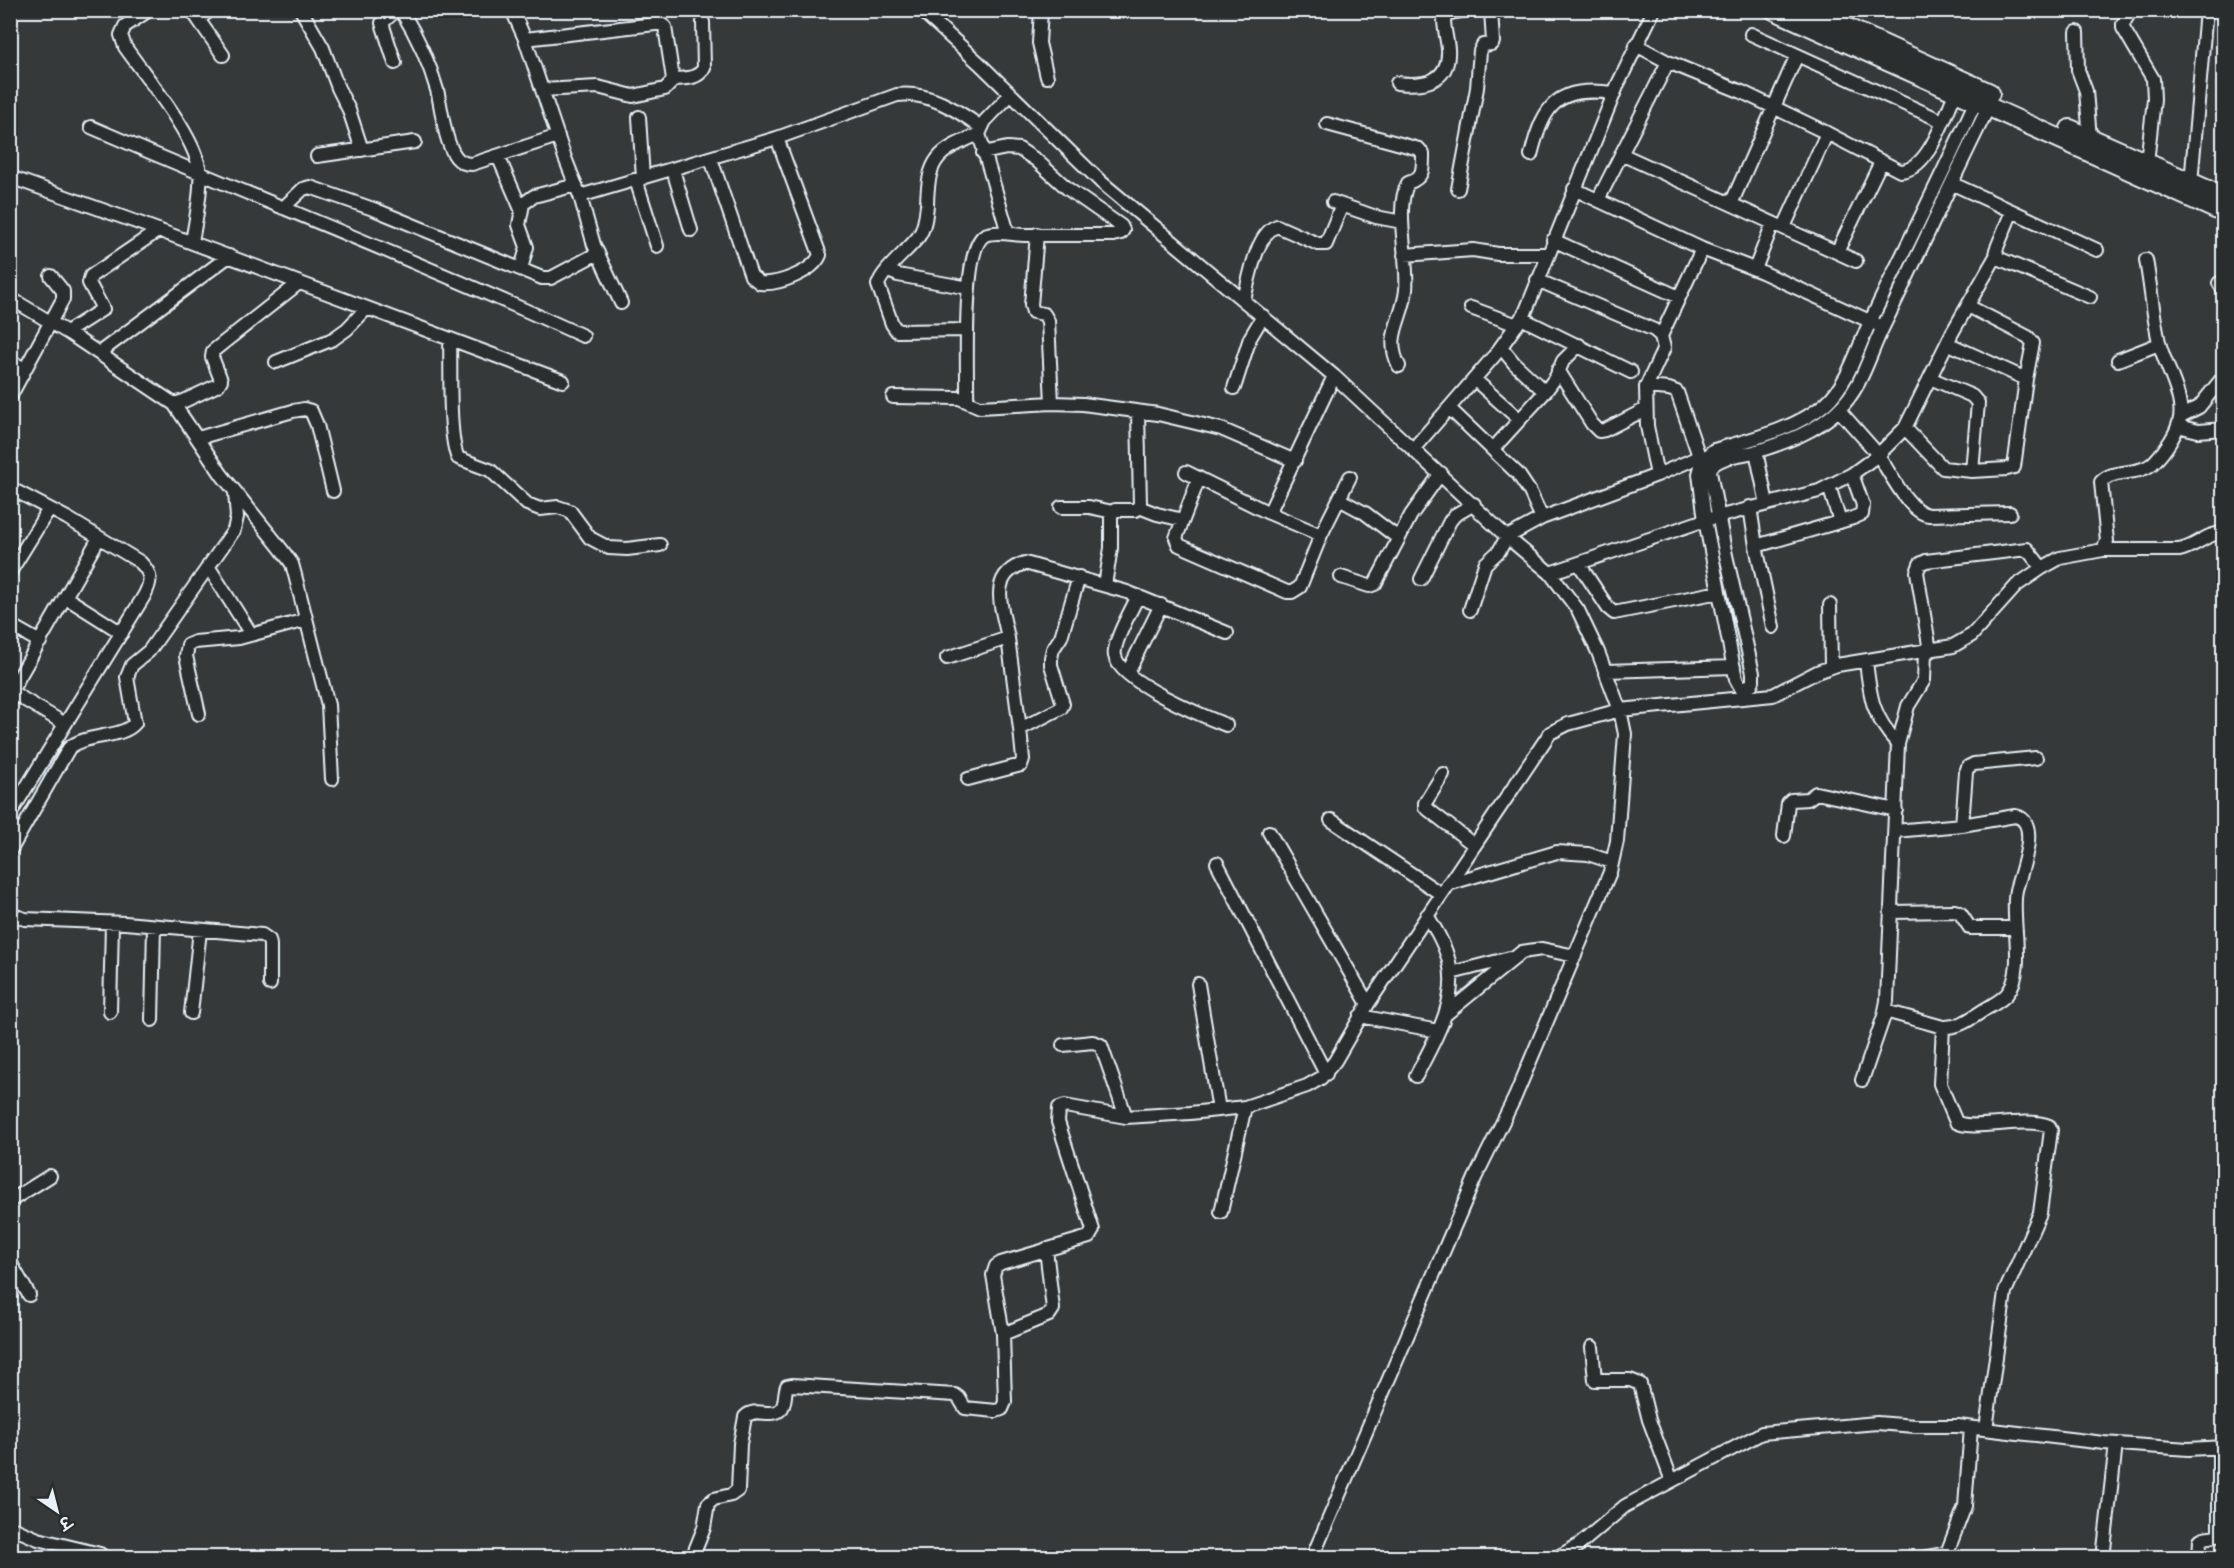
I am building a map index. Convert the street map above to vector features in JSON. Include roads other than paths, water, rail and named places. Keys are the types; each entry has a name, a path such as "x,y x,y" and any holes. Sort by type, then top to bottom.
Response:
{"highway":[{"path":"1774,10 1956,92 1985,98 2090,138 2223,197"},
{"path":"1808,10 2223,213"}],"street":[{"path":"149,10 125,26 121,35 122,41 179,125 196,158 200,174 192,242"},
{"path":"211,10 195,15 223,55"},
{"path":"301,10 320,41 349,110 362,150"},
{"path":"395,63 382,23 396,10"},
{"path":"401,10 430,65 445,128 456,158 467,164 558,136"},
{"path":"512,10 525,39 598,253 621,303"},
{"path":"921,10 1101,182 1334,376 1550,573 1578,610 1606,671 1620,710 1625,734 1617,841 1612,862 1515,1098 1456,1220 1312,1557"},
{"path":"1041,10 1039,43 1047,77"},
{"path":"1397,83 1419,85 1433,81 1440,74 1447,58 1444,19 1449,13 1467,10"},
{"path":"1458,189 1479,76 1480,51 1484,45 1493,42 1491,10"},
{"path":"1414,448 1501,347 1519,322 1614,93 1654,10"},
{"path":"2131,10 2123,24 2124,28 2151,72 2154,85 2147,163"},
{"path":"2191,183 2206,10"},
{"path":"673,79 693,78 704,69 703,22"},
{"path":"525,39 661,24 665,27 673,79 664,89 633,96 598,87 542,90"},
{"path":"2077,32 2078,70 2086,91 2090,138"},
{"path":"1751,34 1942,121"},
{"path":"1636,45 1668,62 1742,92 1900,171 1907,171 1914,167 1926,155 1956,92"},
{"path":"1731,204 1797,55"},
{"path":"1598,200 1668,62"},
{"path":"1531,155 1540,122 1551,106 1560,99 1569,94 1595,90 1614,93"},
{"path":"521,208 529,198 640,179 673,170 777,138 886,98 908,94 949,106 980,131 983,153 1008,234"},
{"path":"966,330 904,332 894,329 878,285 879,280 920,235 924,225 930,170 937,159 945,150 980,131 1011,94"},
{"path":"1710,472 1713,464 1720,460 1756,451 1792,438 1822,423 1839,410 1855,390 1882,327 1953,184 1985,98"},
{"path":"1470,610 1485,564 1499,551 1508,537 1542,518 1700,459 1714,450 1770,434 1816,411 1827,402 1844,383 1870,321 1985,98"},
{"path":"639,117 640,179 657,246"},
{"path":"1327,124 1422,151 1421,175 1419,179 1408,183 1402,222 1406,291 1392,344 1393,354 1399,366"},
{"path":"91,127 200,174 401,255 583,336"},
{"path":"1755,269 1827,133"},
{"path":"711,159 751,276 760,283 774,283 807,271 814,266 820,255 777,138"},
{"path":"317,156 415,142"},
{"path":"967,401 966,330 969,288 977,243 989,234 1113,235 1123,230 1121,226 1075,194 1036,160 1019,149 1012,147 983,153"},
{"path":"1621,154 1856,261"},
{"path":"498,156 521,208 519,225 527,247 521,269"},
{"path":"1837,252 1881,162"},
{"path":"673,170 691,230"},
{"path":"10,177 192,242 563,381"},
{"path":"1953,184 2097,250"},
{"path":"283,208 303,189 310,187 376,210 546,279 598,253"},
{"path":"1574,189 1702,249 1755,269 1882,327"},
{"path":"1244,300 1254,258 1272,228 1277,226 1318,244 1326,244 1338,203 1376,217 1402,222"},
{"path":"1550,573 1718,516 1809,494 1852,474 1878,455 1905,428 1947,342 1996,256 1996,249 2012,211"},
{"path":"67,332 103,309 89,283 91,276 159,230"},
{"path":"1037,234 1030,305 1033,312 1044,314 1048,321 1052,404"},
{"path":"1553,240 1679,297"},
{"path":"1661,336 1702,249"},
{"path":"1404,255 1473,250 1498,254 1548,254"},
{"path":"99,353 229,256"},
{"path":"1996,256 2090,297"},
{"path":"2146,260 2159,344 2179,402 2180,421"},
{"path":"888,271 898,275 969,288"},
{"path":"10,397 63,299 63,291 51,276"},
{"path":"1537,280 1654,330 1661,336 1664,348 1646,387 1647,426 1658,475"},
{"path":"174,404 218,385 221,380 212,357 213,351 299,283"},
{"path":"10,298 50,321 174,404 235,491 292,564 328,705 332,779"},
{"path":"1905,428 1943,468 1972,471 2014,467 2026,379 2034,347 2031,339 1968,306"},
{"path":"276,362 333,339 347,329 367,308"},
{"path":"1471,308 1519,322 1579,345 1631,372"},
{"path":"1234,388 1250,338 1263,316"},
{"path":"450,339 452,416 455,451 458,458 490,470 527,504 540,509 558,507 570,511 590,538 603,545 618,550 660,545"},
{"path":"1947,342 2026,379"},
{"path":"2118,360 2159,344"},
{"path":"1493,449 1545,392 1563,362 1579,345"},
{"path":"1501,347 1514,363 1545,392"},
{"path":"10,361 25,369"},
{"path":"1558,370 1592,424 1599,431 1646,410"},
{"path":"1269,513 1334,376"},
{"path":"2103,550 2107,541 2101,482 2107,477 2150,467 2163,451 2180,421 2199,406 2223,376"},
{"path":"1930,378 1972,396 1978,403 1972,471"},
{"path":"1474,379 1520,420"},
{"path":"1646,387 1669,388 1677,392 1700,459 1710,472 1753,673 1751,685 1741,688 1734,667 1705,520 1699,474 1700,459"},
{"path":"893,397 959,398 980,407 1083,404 1138,412 1192,421 1221,429 1295,461"},
{"path":"1449,408 1518,474 1530,492 1542,518"},
{"path":"198,438 293,411 304,409 311,411 317,425 333,491"},
{"path":"1839,410 1878,455 1898,487 1923,515 2010,513"},
{"path":"1138,412 1139,507"},
{"path":"2180,421 2198,431 2223,429"},
{"path":"1756,451 1767,504"},
{"path":"1186,472 1269,513 1321,535"},
{"path":"1341,577 1369,586 1376,584 1411,515 1441,473"},
{"path":"1756,546 1858,516 1864,510 1852,474"},
{"path":"1199,478 1176,538 1179,545 1287,592 1292,592 1300,586 1321,535 1350,477"},
{"path":"1829,486 1840,522"},
{"path":"10,488 49,508 140,562 151,576 150,584 122,633 10,814"},
{"path":"10,851 69,748 82,740 126,730 135,723 127,677 129,670 149,651 237,523 235,491"},
{"path":"1339,499 1365,513 1398,538"},
{"path":"1421,579 1450,521 1455,515 1474,504"},
{"path":"1061,507 1089,507 1113,512 1132,511 1139,507"},
{"path":"1139,507 1183,520"},
{"path":"1750,507 1773,627"},
{"path":"10,572 49,508"},
{"path":"1105,585 1111,548 1111,515 1113,512"},
{"path":"692,1557 702,1533 708,1504 714,1499 731,1495 738,1490 741,1443 748,1414 780,1411 787,1386 954,1395 958,1396 965,1408 1000,1411 1005,1402 1003,1334 994,1270 1001,1263 1089,1237 1094,1230 1058,1122 1058,1111 1065,1106 1126,1117 1245,1107 1307,1086 1326,1074 1360,1016 1550,733 1568,724 1620,710 1773,695 1831,667 1953,646 1972,635 2018,585 2042,567 2060,558 2103,550 2179,550 2190,547 2210,534 2223,532"},
{"path":"66,724 11,692 99,538"},
{"path":"1862,1080 1885,1011 1898,744 1907,710 1924,680 1927,651 1917,572 1920,564 1926,561 2026,549 2042,567"},
{"path":"968,779 1021,765 1023,759 1008,639 999,591 1004,578 1017,565 1025,563 1105,585 1161,605 1227,633"},
{"path":"1579,564 1608,608 1614,613 1719,592"},
{"path":"208,566 251,634"},
{"path":"1020,729 1061,708 1064,704 1051,665 1051,658 1061,637 1079,577"},
{"path":"1138,596 1115,652 1115,658 1128,672 1161,695 1187,709 1226,725"},
{"path":"65,597 122,633"},
{"path":"1128,672 1161,605"},
{"path":"1830,605 1831,667"},
{"path":"199,714 186,656 188,645 195,642 239,638 306,620"},
{"path":"10,625 40,642"},
{"path":"948,658 1008,639"},
{"path":"1866,661 1873,707 1881,724 1898,744"},
{"path":"1606,671 1734,667"},
{"path":"1962,825 1968,767 1974,764 2036,758"},
{"path":"1443,774 1425,803 1425,807 1474,845"},
{"path":"1784,836 1788,802 1808,799 1815,794 1896,810"},
{"path":"1885,1011 1952,1028 1966,1022 2008,993 2015,979 2016,893 2028,848 2029,832 2026,822 2019,816 1962,825 1895,831"},
{"path":"1331,820 1444,889 1557,852 1588,854 1612,862"},
{"path":"1269,832 1368,1004"},
{"path":"1216,863 1326,1074"},
{"path":"1891,912 1955,911 1960,913 1970,928 2015,928"},
{"path":"10,914 25,918 153,926 266,937 270,945 270,984"},
{"path":"1416,1076 1446,1014 1451,973 1444,947 1427,915"},
{"path":"110,1012 111,923"},
{"path":"152,1020 153,926"},
{"path":"191,1013 200,930"},
{"path":"1451,973 1514,957 1535,949 1575,956"},
{"path":"1446,1014 1514,957"},
{"path":"1198,984 1219,1110"},
{"path":"1360,1016 1438,1031"},
{"path":"1942,1027 1940,1084 1956,1122 1961,1125 2010,1122 2043,1124 2049,1126 2051,1130 2040,1213 2005,1292 1986,1430"},
{"path":"1063,1045 1093,1042 1101,1045 1126,1117"},
{"path":"1221,1212 1245,1107"},
{"path":"10,1202 50,1176"},
{"path":"1003,1334 1049,1315 1053,1309 1046,1249"},
{"path":"10,1262 30,1294"},
{"path":"1592,1347 1595,1380 1630,1380 1640,1384 1653,1434 1672,1481"},
{"path":"1556,1557 1579,1545 1625,1506 1762,1433 1877,1423 1971,1428 2116,1444 2188,1449 2221,1447 2220,1533 2200,1540 2199,1557"},
{"path":"1923,1557 1947,1553 1960,1521 1965,1506 1971,1428"},
{"path":"2103,1557 2116,1444"},
{"path":"10,1527 38,1539 100,1554 104,1557"}]}
